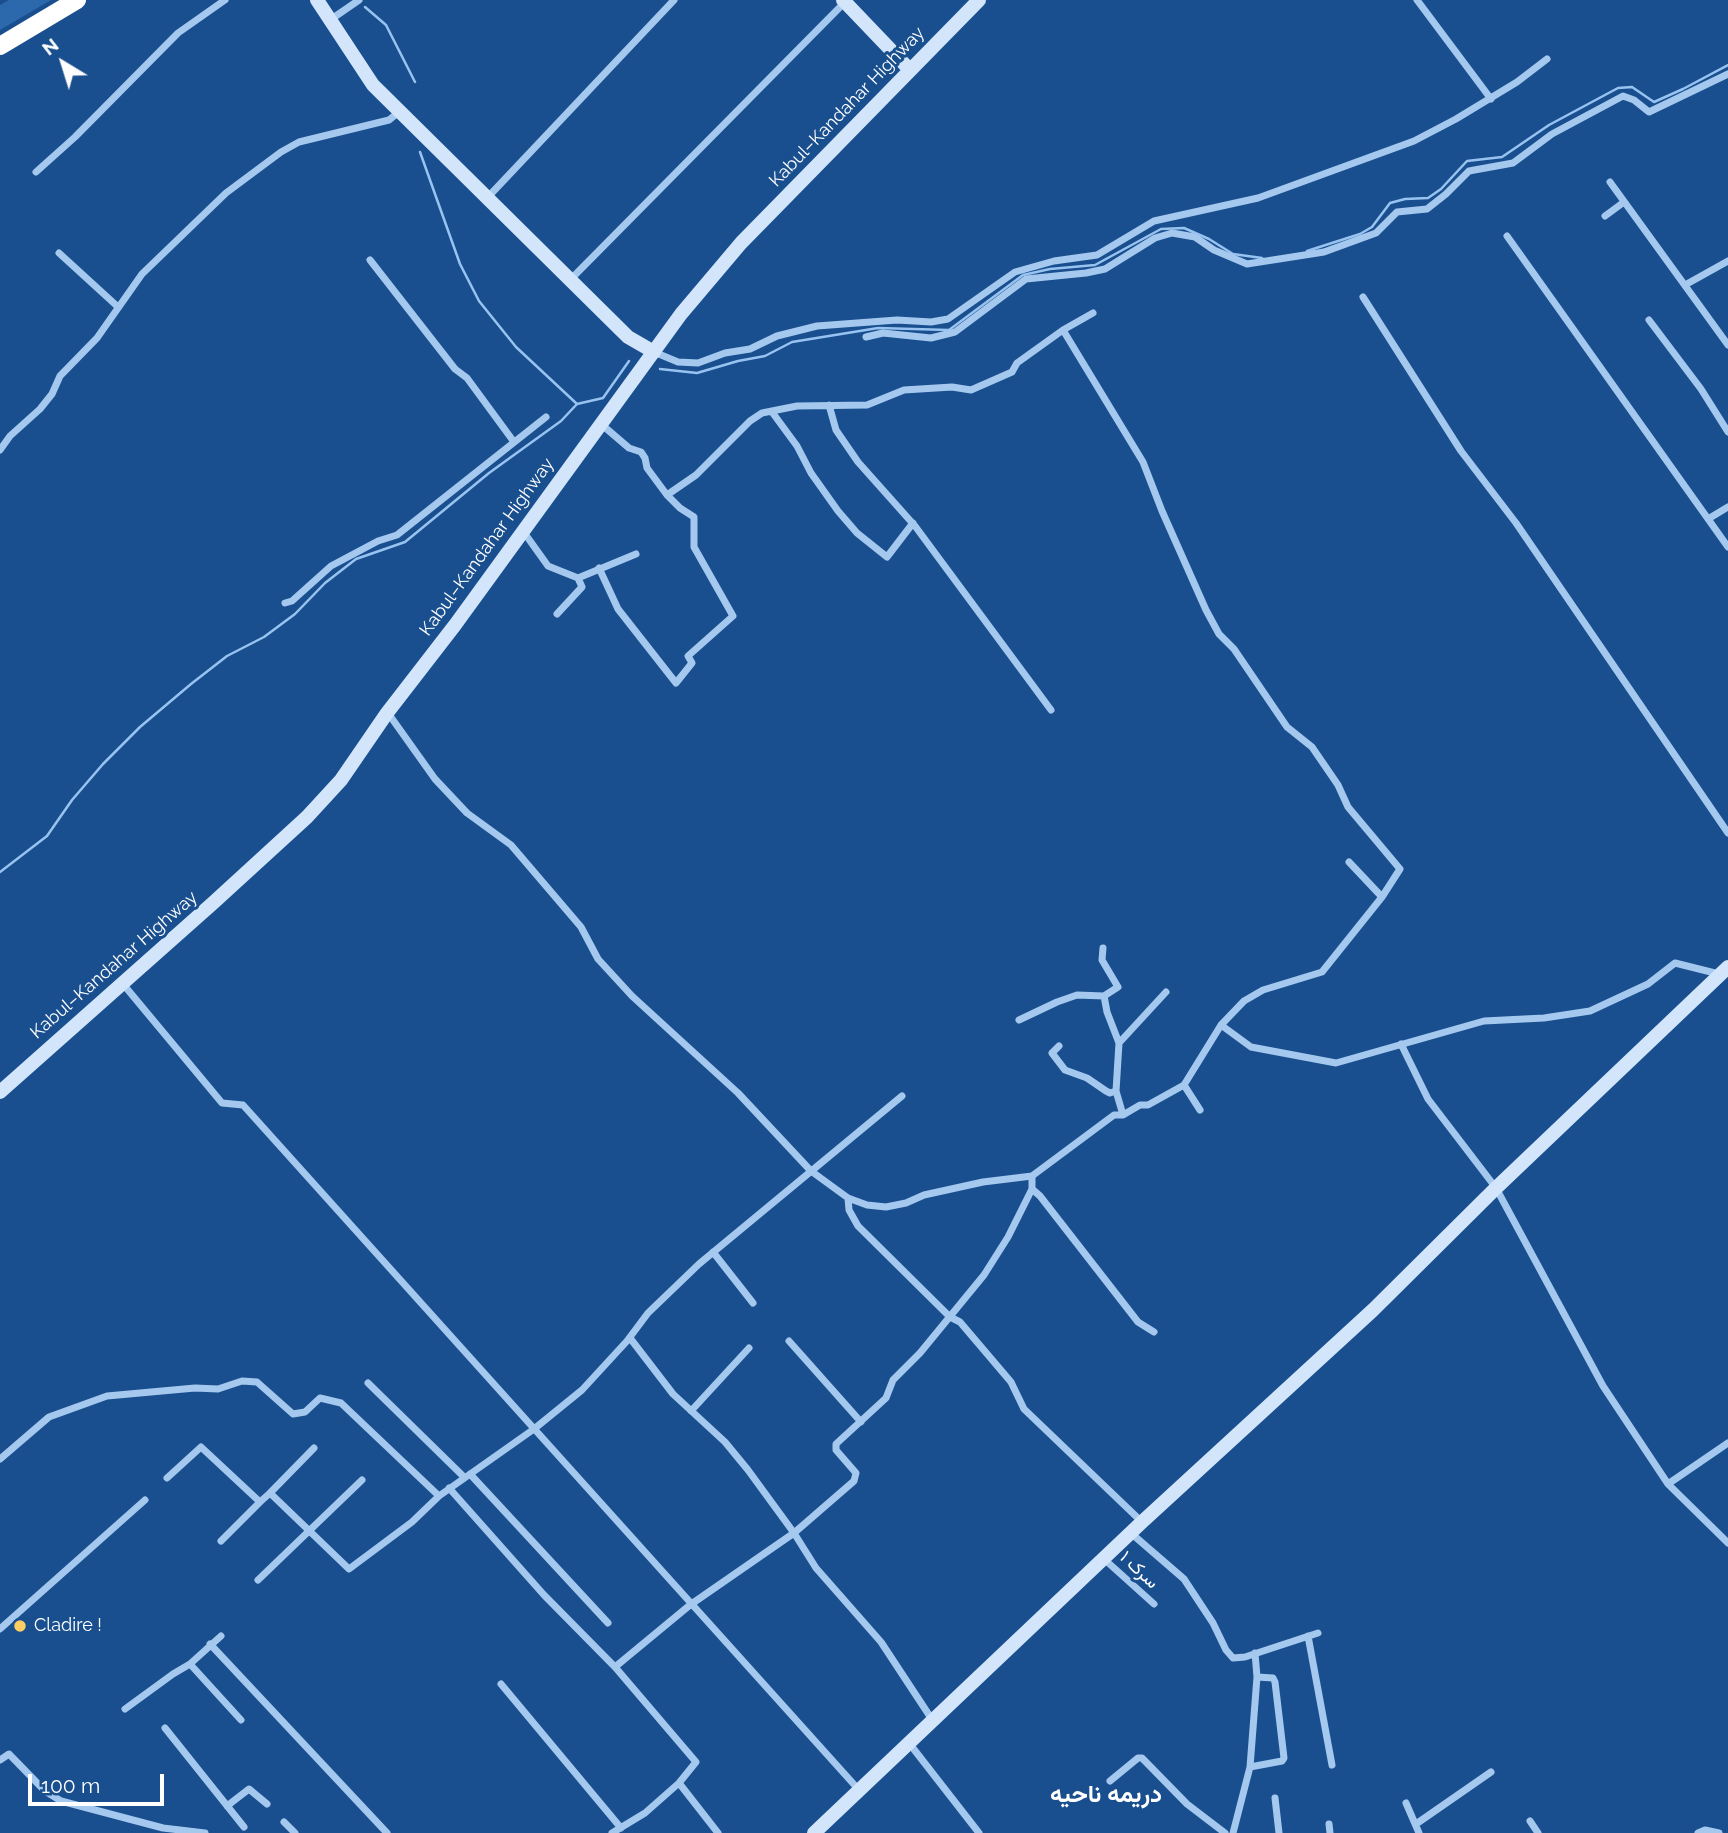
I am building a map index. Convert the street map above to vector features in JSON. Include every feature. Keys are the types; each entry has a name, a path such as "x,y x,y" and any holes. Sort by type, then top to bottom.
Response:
{"highway":[{"path":"0,46 77,0"}],"main road":[{"path":"317,0 373,85 628,337 654,352"},
{"name":"Kabul–Kandahar Highway","path":"0,1092 307,817 341,780 387,713 681,314 741,243 979,0"},
{"path":"844,1 910,70"},
{"path":"814,1833 1142,1522 1363,1319 1724,971"}],"street":[{"path":"36,172 75,137 178,33 225,0"},
{"path":"330,20 359,0"},
{"path":"488,197 674,0"},
{"path":"1417,0 1491,99"},
{"path":"571,279 844,1"},
{"path":"654,352 678,362 698,363 725,353 750,349 777,336 817,326 862,321 931,322 948,319 1015,272 1054,261 1097,255 1154,221 1271,193 1414,141 1491,99 1547,59"},
{"path":"866,337 883,333 931,338 952,333 1026,279 1105,269 1155,238 1172,233 1195,237 1214,250 1247,264 1324,252 1376,233 1397,212 1427,209 1447,194 1469,171 1513,163 1552,134 1623,96 1634,100 1649,112 1728,74"},
{"path":"0,450 10,436 40,409 52,394 60,376 97,338 142,274 226,193 281,152 299,142 389,120 399,111"},
{"path":"1610,182 1728,345"},
{"path":"1605,216 1625,202"},
{"path":"1507,236 1728,547"},
{"path":"59,253 117,306"},
{"path":"370,260 455,369 467,378 514,442"},
{"path":"1685,285 1728,261"},
{"path":"1021,270 1026,279"},
{"path":"1363,297 1461,451 1516,523 1728,833"},
{"path":"667,495 696,475 750,421 762,413 797,406 867,405 904,390 952,387 971,390 1012,372 1017,362 1093,313"},
{"path":"943,320 952,333"},
{"path":"1649,320 1701,389 1728,432"},
{"path":"387,713 435,779 467,813 511,845 581,927 598,959 632,996 738,1093 811,1171 848,1198 867,1205 886,1207 906,1203 924,1195 983,1182 1032,1176 1114,1115 1123,1115 1140,1105 1148,1105 1184,1085 1221,1026 1244,1001 1263,990 1322,972 1382,897 1400,869 1348,807 1338,785 1312,747 1287,727 1234,649 1219,634 1162,511 1143,462 1063,330"},
{"path":"829,405 836,429 858,462 913,523 1051,710"},
{"path":"772,412 838,511 857,533 887,557 913,523"},
{"path":"285,603 292,601 331,566 378,541 397,535 546,416"},
{"path":"599,568 618,609 676,683 692,663 688,656 733,616 694,547 694,517 667,495 647,468 641,453 629,448 600,424"},
{"path":"1707,519 1728,506"},
{"path":"523,530 548,566 578,578 582,587 557,614"},
{"path":"578,578 636,554"},
{"path":"1349,862 1382,897"},
{"path":"1018,1020 1077,995 1104,996 1118,987 1102,960 1103,948"},
{"path":"1221,1026 1251,1047 1336,1063 1484,1021 1544,1018 1590,1011 1648,984 1675,963 1724,971"},
{"path":"122,983 222,1103 243,1105 859,1790"},
{"path":"1119,1043 1166,992"},
{"path":"1104,996 1119,1043 1116,1091 1123,1115"},
{"path":"1401,1044 1428,1099 1496,1188 1603,1386 1668,1484 1728,1543"},
{"path":"1059,1046 1052,1052 1065,1070 1087,1078 1110,1093 1116,1091"},
{"path":"1184,1085 1200,1110"},
{"path":"270,1493 349,1569 412,1522 449,1488 534,1429 582,1390 648,1313 713,1252 902,1097"},
{"path":"615,1667 690,1605 794,1533 856,1478 856,1473 835,1447 886,1398 892,1380 920,1353 984,1275 1009,1237 1032,1189 1032,1176"},
{"path":"1032,1189 1138,1322 1154,1332"},
{"path":"848,1198 849,1210 858,1226 950,1317 960,1322 1011,1382 1024,1409 1142,1522"},
{"path":"713,1252 752,1303"},
{"path":"629,1338 673,1394 725,1442 794,1533 816,1568 881,1642 933,1721"},
{"path":"789,1341 861,1422"},
{"path":"691,1411 749,1348"},
{"path":"0,1458 49,1417 107,1396 218,1388 242,1381 257,1382 293,1413 305,1412 320,1398 341,1403 439,1496"},
{"path":"368,1383 467,1476 608,1623"},
{"path":"1668,1484 1728,1443"},
{"path":"167,1479 201,1447 260,1502"},
{"path":"221,1541 314,1448"},
{"path":"258,1580 362,1480"},
{"path":"449,1488 544,1595 615,1667 693,1758 694,1766 679,1783 645,1813 612,1833"},
{"path":"0,1629 145,1500"},
{"path":"1132,1534 1184,1579 1233,1658 1245,1657 1318,1633"},
{"name":"سرک ۱","path":"1104,1558 1154,1604"},
{"path":"125,1709 190,1664 221,1636"},
{"path":"1308,1636 1332,1765"},
{"path":"210,1644 387,1833"},
{"path":"1233,1833 1250,1767 1255,1653"},
{"path":"190,1664 241,1720"},
{"path":"1250,1767 1282,1761 1284,1758 1275,1682 1273,1678 1256,1677"},
{"path":"501,1684 621,1828"},
{"path":"165,1728 244,1827"},
{"path":"909,1743 979,1833"},
{"path":"0,1760 9,1754 45,1791 61,1801 163,1828 205,1833"},
{"path":"1110,1781 1142,1758 1187,1804 1226,1833"},
{"path":"1416,1824 1491,1772"},
{"path":"679,1783 718,1833"},
{"path":"227,1806 249,1789 267,1804"},
{"path":"1275,1798 1279,1833"},
{"path":"1406,1803 1419,1833"},
{"path":"1530,1821 1538,1833"},
{"path":"284,1822 295,1833"},
{"path":"1329,1824 1329,1833"},
{"path":"1699,1833 1705,1830 1719,1833"}],"shaded area":[{"path":"9,0 51,0 0,30 0,5"}],"waterway":[{"path":"365,7 386,25 415,82"},
{"path":"1307,251 1360,234 1372,227 1390,203 1428,198 1441,189 1467,161 1502,157 1549,125 1618,88 1632,87 1654,102 1728,65"},
{"path":"420,152 460,264 479,301 516,347 577,404"},
{"path":"660,369 697,373 765,356 792,342 878,328 949,330 1023,275 1050,269 1095,265 1161,229 1184,228 1233,254 1262,258"},
{"path":"0,872 47,836 72,800 103,764 140,727 191,684 227,656 264,637 295,614 325,583 356,559 405,542 489,473 561,421 577,404 603,398 629,361"}],"place":[{"name":"Cladire !","path":"20,1626"}],"district":[{"name":"دریمه ناحیه","path":"1106,1795"}]}
